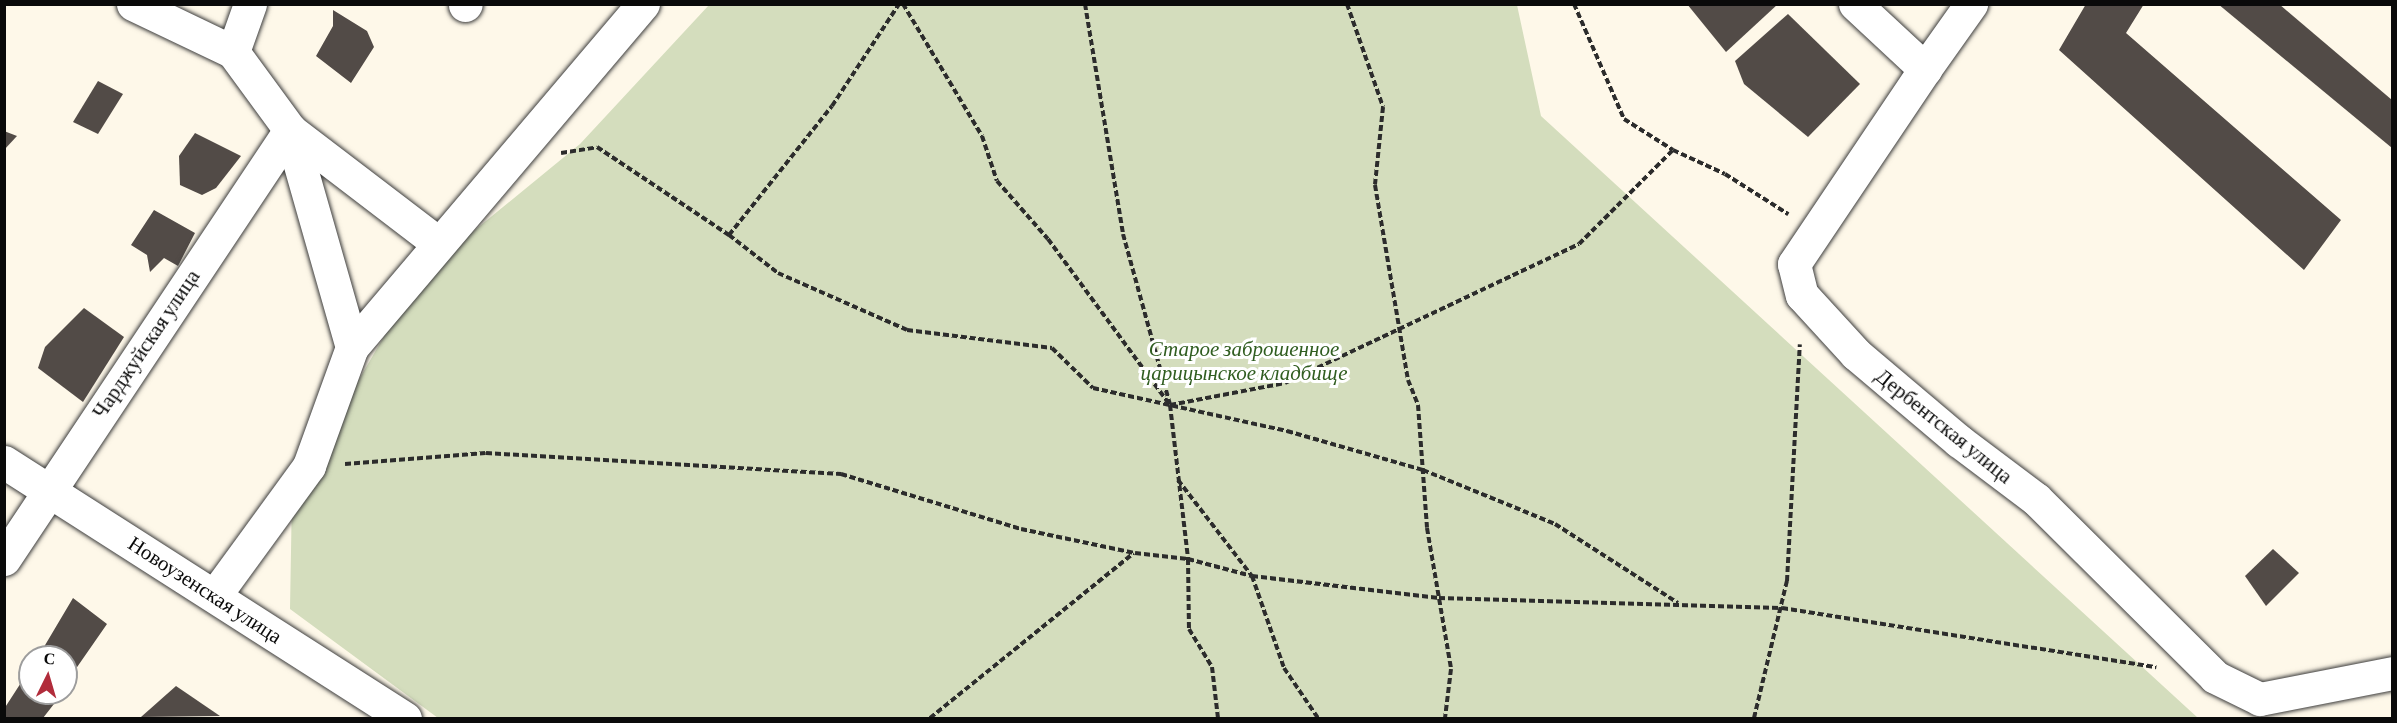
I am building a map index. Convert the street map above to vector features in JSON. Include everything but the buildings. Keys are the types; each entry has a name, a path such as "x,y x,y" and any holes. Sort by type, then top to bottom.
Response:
{"street":[{"path":"133,4 233,52 290,130 438,243"},
{"path":"233,52 250,4"},
{"path":"215,596 309,466 352,347 643,4"},
{"path":"1855,4 1925,69"},
{"path":"1794,264 1971,4"},
{"path":"290,130 352,347"},
{"name":"Чарджуйская улица","path":"4,559 290,130"},
{"name":"Дербентская улица","path":"1794,264 1802,295 1856,354 1959,441 2036,499 2215,677 2260,699 2392,673"},
{"name":"Новоузенская улица","path":"4,462 405,718"}],"path":[{"path":"729,235 832,106 901,4 982,136 997,181 1048,240 1170,405"},
{"path":"1084,4 1123,234 1170,405 1188,559 1189,629 1212,667 1218,718"},
{"path":"1347,4 1383,107 1375,185 1408,380 1418,405 1423,470 1439,598 1451,669 1445,718"},
{"path":"1574,4 1624,119 1673,150 1725,174 1790,215 1794,264"},
{"path":"551,154 597,147 729,235 778,273 907,330 1052,348 1093,388 1287,431 1423,470 1555,524 1679,604"},
{"path":"1170,405 1285,383 1579,244 1673,150"},
{"path":"1754,718 1787,581 1802,295"},
{"path":"309,466 486,453 841,474 1021,529 1135,553 1188,559 1252,576 1439,598 1782,608 2159,667"},
{"path":"1178,480 1252,576 1284,668 1318,718"},
{"path":"930,718 1135,553"}],"green space":[{"name":"Старое заброшенное царицынское кладбище","path":"709,5 1517,5 1541,116 2198,718 438,718 290,609 292,494 420,275 580,144"}]}
